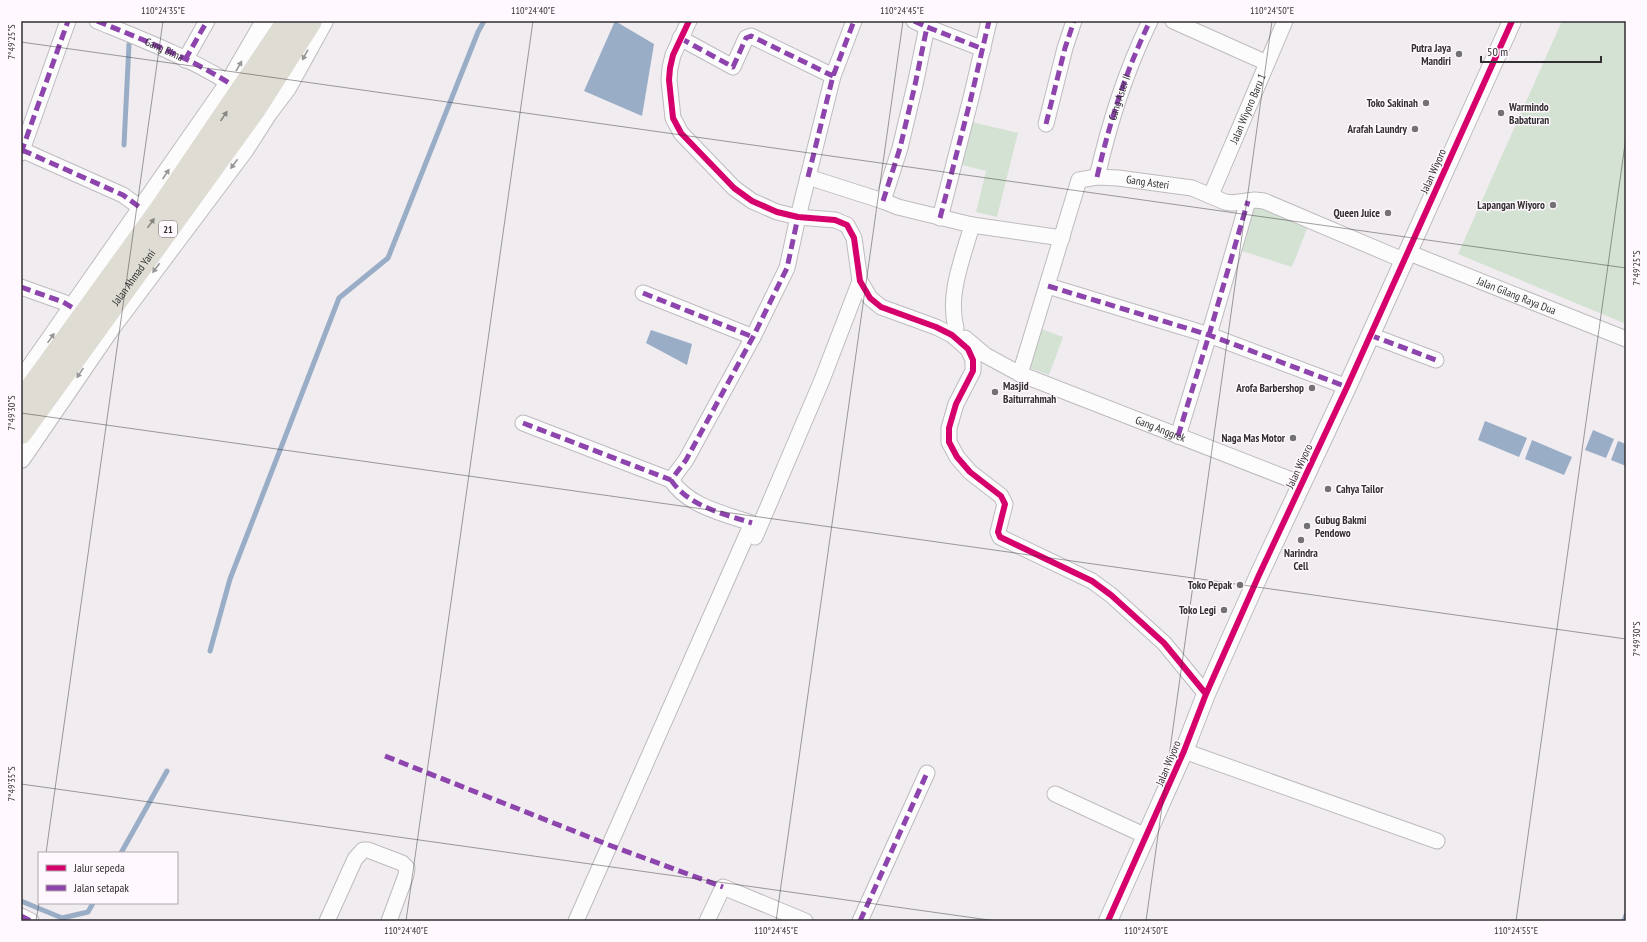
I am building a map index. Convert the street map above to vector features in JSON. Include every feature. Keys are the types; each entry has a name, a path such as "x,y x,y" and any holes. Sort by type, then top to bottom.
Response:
{"highway":[{"name":"Jalan Ahmad Yani","path":"21,402 160,210 288,21"},
{"name":"Jalan Ahmad Yani","path":"21,433 255,109 310,21"}],"street":[{"path":"68,21 22,152 123,196 142,209"},
{"name":"Gang Bima","path":"97,21 132,35 213,73 229,83"},
{"path":"185,60 207,21"},
{"path":"21,381 229,83 265,21"},
{"path":"21,459 110,329 245,149 268,113 287,88 324,21"},
{"path":"689,21 673,55 669,80 675,125 695,149 734,188 752,201 777,212 798,217 835,220 847,225 854,238 860,281 870,298 881,307 954,332"},
{"path":"671,480 686,460 753,337 787,268 833,76 854,21"},
{"path":"940,218 990,21"},
{"path":"1046,124 1065,48 1074,21"},
{"name":"Gang Aster II","path":"1097,177 1119,94 1135,53 1150,21"},
{"path":"1173,21 1267,63"},
{"name":"Jalan Wiyoro Baru 1","path":"1211,195 1286,21"},
{"name":"Jalan Wiyoro","path":"1108,921 1184,751 1206,694 1259,575 1347,388 1405,256 1512,21"},
{"path":"883,201 900,148 920,24 982,49"},
{"path":"680,38 734,67 746,38 751,36 833,76"},
{"path":"808,177 898,207 940,218 972,225 1062,238"},
{"name":"Gang Asteri","path":"1020,374 1079,180 1097,177 1118,178 1192,188 1225,202 1232,203 1248,200 1264,201 1405,256"},
{"path":"1178,436 1248,200"},
{"path":"972,225 955,286 953,318 954,332 968,350 974,366 973,371 956,404 950,428 949,442 957,457 970,472 1001,496 1005,504 998,532 1000,537 1092,581 1111,595 1164,644 1206,694"},
{"name":"Jalan Gilang Raya Dua","path":"1405,256 1626,339"},
{"path":"725,583 730,583 734,580 751,545 822,380 860,281"},
{"path":"1048,286 1209,335 1347,388"},
{"path":"21,287 63,302 72,308"},
{"path":"643,293 753,337"},
{"name":"Gang Anggrek","path":"954,332 985,355 1020,374 1302,484"},
{"path":"1370,335 1436,360"},
{"path":"522,423 671,480 677,488 700,504 752,523 685,678 576,921"},
{"path":"1184,751 1437,841"},
{"path":"860,921 927,773"},
{"path":"1055,794 1146,836"},
{"path":"327,921 355,859 363,850 368,850 402,863 407,868 406,875 389,921"},
{"path":"707,921 723,887 805,921"}],"green space":[{"name":"Lapangan Wiyoro","path":"1562,21 1626,21 1626,324 1458,254"},
{"path":"972,122 1018,133 997,217 976,212 986,171 962,165"},
{"path":"1256,207 1308,226 1292,267 1239,250 1252,210"},
{"path":"1041,329 1063,337 1049,375 1027,367"}],"water":[{"path":"615,21 654,44 642,116 584,91"},
{"path":"651,330 692,344 687,365 646,343"},
{"path":"1485,421 1527,438 1519,457 1478,440"},
{"path":"1593,430 1614,439 1606,458 1585,450"},
{"path":"1532,440 1572,457 1564,475 1525,459"},
{"path":"1618,441 1626,444 1626,466 1611,460"}],"waterway":[{"path":"210,651 230,579 339,298 388,258 478,32 484,21"},
{"path":"124,145 129,44"},
{"path":"122,852 167,771"},
{"path":"21,901 62,918 88,912 92,904"},
{"path":"1624,921 1626,915"}],"marked path":[{"path":"21,153 68,21"},
{"path":"97,21 181,57 229,83"},
{"path":"185,60 207,21"},
{"path":"808,177 833,76 854,21"},
{"path":"914,21 927,27"},
{"path":"940,218 989,21"},
{"path":"1046,124 1065,48 1074,21"},
{"path":"1097,177 1107,136 1119,98 1133,59 1150,21"},
{"path":"883,201 900,148 927,27 983,49"},
{"path":"680,38 733,67 746,38 751,36 833,76"},
{"path":"22,150 123,195 142,209"},
{"path":"1178,436 1248,201"},
{"path":"523,423 671,480 686,460 753,337 787,268 798,217"},
{"path":"1048,286 1209,335 1347,387"},
{"path":"21,287 63,302 73,308"},
{"path":"643,293 753,337"},
{"path":"1370,335 1436,360"},
{"path":"671,480 678,489 697,503 707,508 752,523"},
{"path":"385,756 609,845 723,887"},
{"path":"860,921 927,773"},
{"path":"21,916 31,921"}],"cycle path":[{"path":"689,21 673,55 669,80 673,118 681,133 734,188 752,201 777,212 798,217 835,220 847,225 854,238 860,281 870,298 881,307 936,327 952,335 968,349 973,360 973,371 956,404 949,428 949,442 957,457 970,472 1001,496 1005,504 998,532 1000,537 1092,581 1111,595 1164,643 1206,694"},
{"path":"1108,921 1184,751 1206,694 1259,575 1347,387 1512,21"}],"place":[{"name":"Putra Jaya Mandiri","path":"1459,54"},
{"name":"Toko Sakinah","path":"1426,103"},
{"name":"Warmindo Babaturan","path":"1501,113"},
{"name":"Arafah Laundry","path":"1415,129"},
{"name":"Lapangan Wiyoro","path":"1553,205"},
{"name":"Queen Juice","path":"1388,213"},
{"name":"Arofa Barbershop","path":"1312,388"},
{"name":"Masjid Baiturrahmah","path":"995,392"},
{"name":"Naga Mas Motor","path":"1293,438"},
{"name":"Cahya Tailor","path":"1328,489"},
{"name":"Gubug Bakmi Pendowo","path":"1307,526"},
{"name":"Narindra Cell","path":"1301,540"},
{"name":"Toko Pepak","path":"1240,585"},
{"name":"Toko Legi","path":"1224,610"}]}
